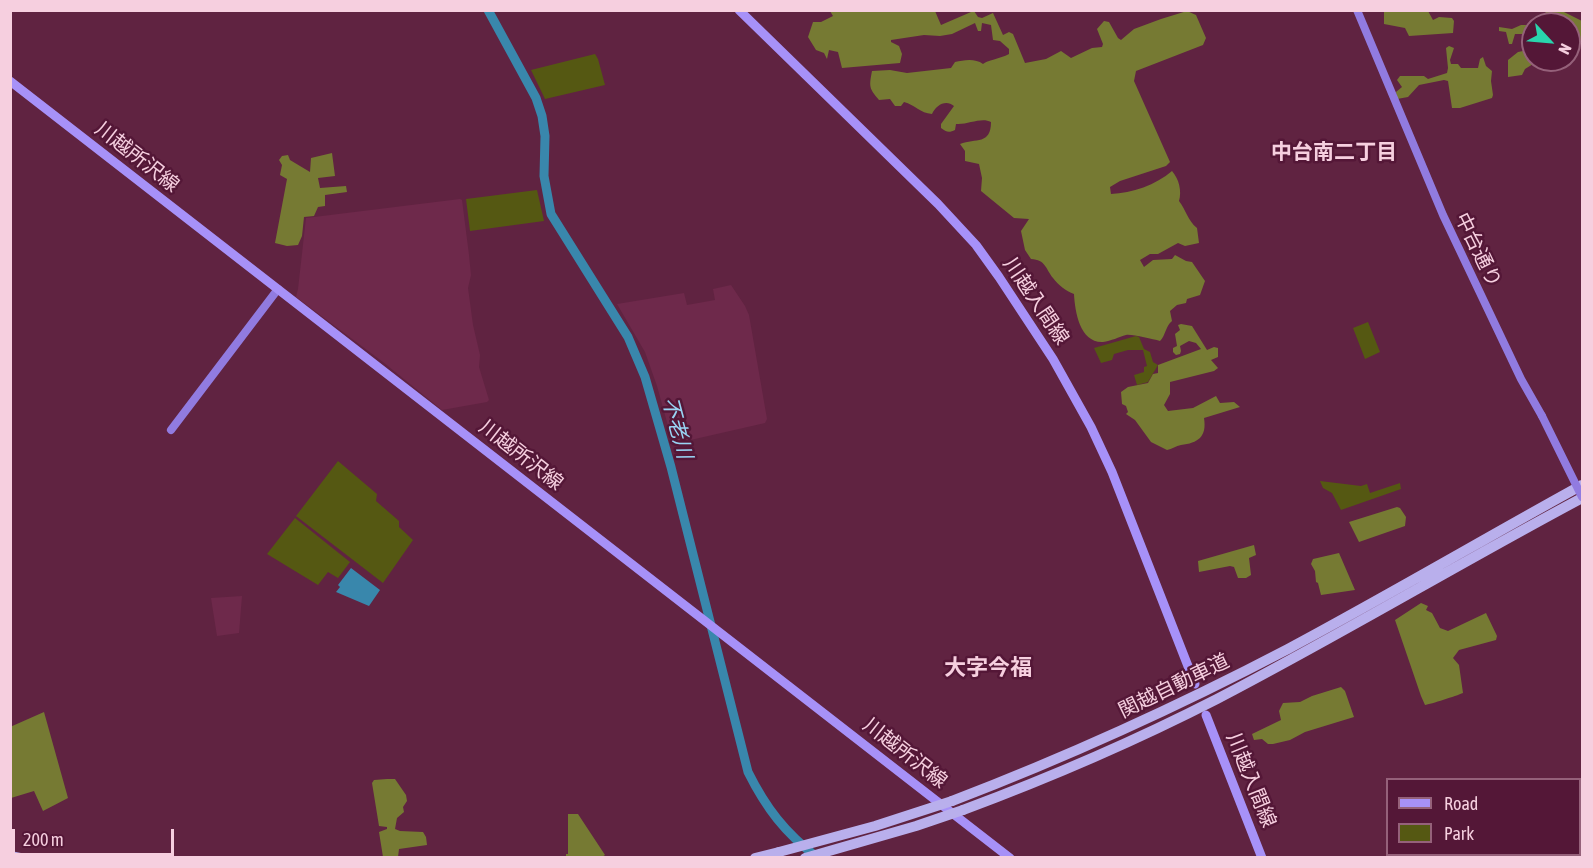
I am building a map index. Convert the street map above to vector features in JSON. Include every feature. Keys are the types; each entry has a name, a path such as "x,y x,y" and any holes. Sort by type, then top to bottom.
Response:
{"highway":[{"name":"関越自動車道","path":"755,858 875,826 952,801 1101,741 1289,648 1582,485"},
{"name":"関越自動車道","path":"805,858 963,810 1053,774 1215,700 1391,605 1582,497"},
{"path":"10,856 20,858"}],"main road":[{"name":"川越入間線","path":"738,10 938,204 976,245 999,277 1053,359 1091,426 1112,472 1195,684"},
{"name":"川越所沢線","path":"10,81 1010,858"},
{"name":"川越入間線","path":"1206,715 1262,858"}],"street":[{"name":"中台通り","path":"1357,10 1443,215 1521,379 1582,497"},
{"path":"171,430 278,289"}],"shaded area":[{"path":"462,200 469,255 471,275 468,288 480,355 479,367 489,400 442,410 383,362 296,297 306,218"},
{"path":"731,285 749,315 767,419 765,423 673,444 645,352 617,304 684,293 687,305 715,300 713,289"},
{"path":"242,596 239,633 217,636 211,598"}],"green space":[{"path":"830,11 935,11 941,25 974,11 978,17 982,18 993,13 1003,35 1009,32 1013,34 1025,63 1046,59 1061,51 1071,58 1092,48 1102,47 1097,29 1104,21 1109,22 1121,40 1134,29 1161,19 1187,11 1196,15 1206,38 1203,45 1136,71 1134,81 1170,162 1166,166 1120,181 1110,187 1111,194 1135,190 1159,180 1172,171 1179,185 1179,201 1197,228 1199,243 1185,246 1178,243 1158,254 1150,254 1140,260 1144,267 1153,260 1172,259 1175,255 1192,262 1205,281 1200,295 1187,299 1186,303 1177,305 1170,311 1172,321 1160,341 1126,335 1103,342 1095,341 1084,332 1080,325 1074,294 1053,278 1045,265 1031,259 1025,250 1021,231 1029,219 1014,218 981,191 982,178 979,164 965,161 965,151 960,144 985,137 991,122 983,120 956,124 955,130 948,132 941,128 941,124 954,106 951,104 942,104 932,114 904,102 901,106 895,106 890,99 879,100 872,90 870,84 872,71 890,70 907,73 951,68 955,62 973,60 983,64 1009,54 1009,49 1000,41 993,40 991,25 982,23 981,31 978,31 975,23 952,34 891,40 899,46 902,54 900,63 842,68 838,52 829,50 827,59 824,53 816,50 808,37 813,22 821,22 833,16"},
{"path":"1384,11 1428,11 1433,20 1439,17 1452,18 1453,33 1409,36 1405,28 1384,24"},
{"path":"1521,25 1521,34 1515,34 1512,44 1509,44 1506,32 1499,31 1499,27 1512,29"},
{"path":"1449,46 1454,48 1451,64 1458,64 1461,68 1478,68 1480,59 1483,57 1486,66 1492,71 1492,98 1460,108 1452,108 1448,81 1444,80 1419,85 1408,97 1397,99 1396,92 1402,87 1397,80 1400,76 1424,76 1428,79 1447,73 1446,48"},
{"path":"1521,51 1521,72 1524,72 1522,75 1508,77 1508,60"},
{"path":"595,54 605,85 545,99 531,70"},
{"path":"332,153 335,176 318,178 320,188 346,186 347,192 325,195 325,206 318,207 314,216 304,217 302,236 298,245 287,246 275,243 287,179 280,175 282,165 279,160 282,156 288,155 290,160 310,172 311,158"},
{"path":"537,190 544,221 470,231 466,199"},
{"path":"1368,322 1380,352 1365,359 1353,328"},
{"path":"1178,325 1192,326 1207,350 1218,348 1218,357 1211,360 1218,368 1170,382 1170,394 1164,405 1168,411 1193,408 1216,396 1220,403 1234,402 1240,407 1204,418 1203,434 1197,441 1167,450 1151,442 1135,420 1126,414 1128,412 1126,406 1122,404 1121,392 1128,387 1148,383 1153,374 1158,373 1158,365 1201,349 1196,343 1189,341 1180,346 1180,354 1176,355 1173,352 1173,348 1177,346 1175,334 1180,330"},
{"path":"1139,337 1144,349 1150,352 1153,362 1158,365 1148,382 1137,385 1134,375 1144,372 1144,367 1147,366 1143,350 1128,350 1114,354 1112,360 1101,363 1094,348"},
{"path":"338,461 377,494 376,501 399,521 399,527 413,540 383,583 296,516"},
{"path":"1320,481 1361,486 1367,484 1370,493 1400,483 1401,489 1341,510 1332,493 1323,488"},
{"path":"1397,507 1406,517 1405,526 1359,542 1349,522"},
{"path":"295,518 350,562 338,578 328,572 318,585 267,554"},
{"path":"1254,545 1256,555 1249,558 1251,575 1246,578 1238,578 1234,567 1230,566 1199,572 1198,561"},
{"path":"1339,553 1355,590 1321,595 1311,564 1313,559"},
{"path":"1421,603 1428,606 1426,610 1432,613 1440,628 1448,631 1486,613 1497,636 1496,640 1459,650 1453,658 1459,665 1463,693 1425,705 1395,620"},
{"path":"1341,687 1345,691 1354,717 1273,744 1268,744 1262,739 1254,740 1252,734 1281,720 1279,711 1283,703 1300,702"},
{"path":"44,712 68,798 43,811 34,791 11,798 10,727"},
{"path":"395,779 406,795 407,801 403,807 404,812 397,818 395,829 423,832 427,845 399,849 398,857 383,857 379,832 387,827 379,826 372,783 374,780"},
{"path":"568,814 578,814 605,855 602,857 566,857 568,854"}],"water":[{"path":"351,568 380,590 369,606 336,592 340,587 338,585"}],"waterway":[{"name":"不老川","path":"488,10 536,98 542,116 545,136 544,176 551,214 628,337 645,377 671,467 748,772 777,819 818,858"}],"district":[{"name":"中台南二丁目","path":"1334,152"},
{"name":"大字今福","path":"988,668"}]}
